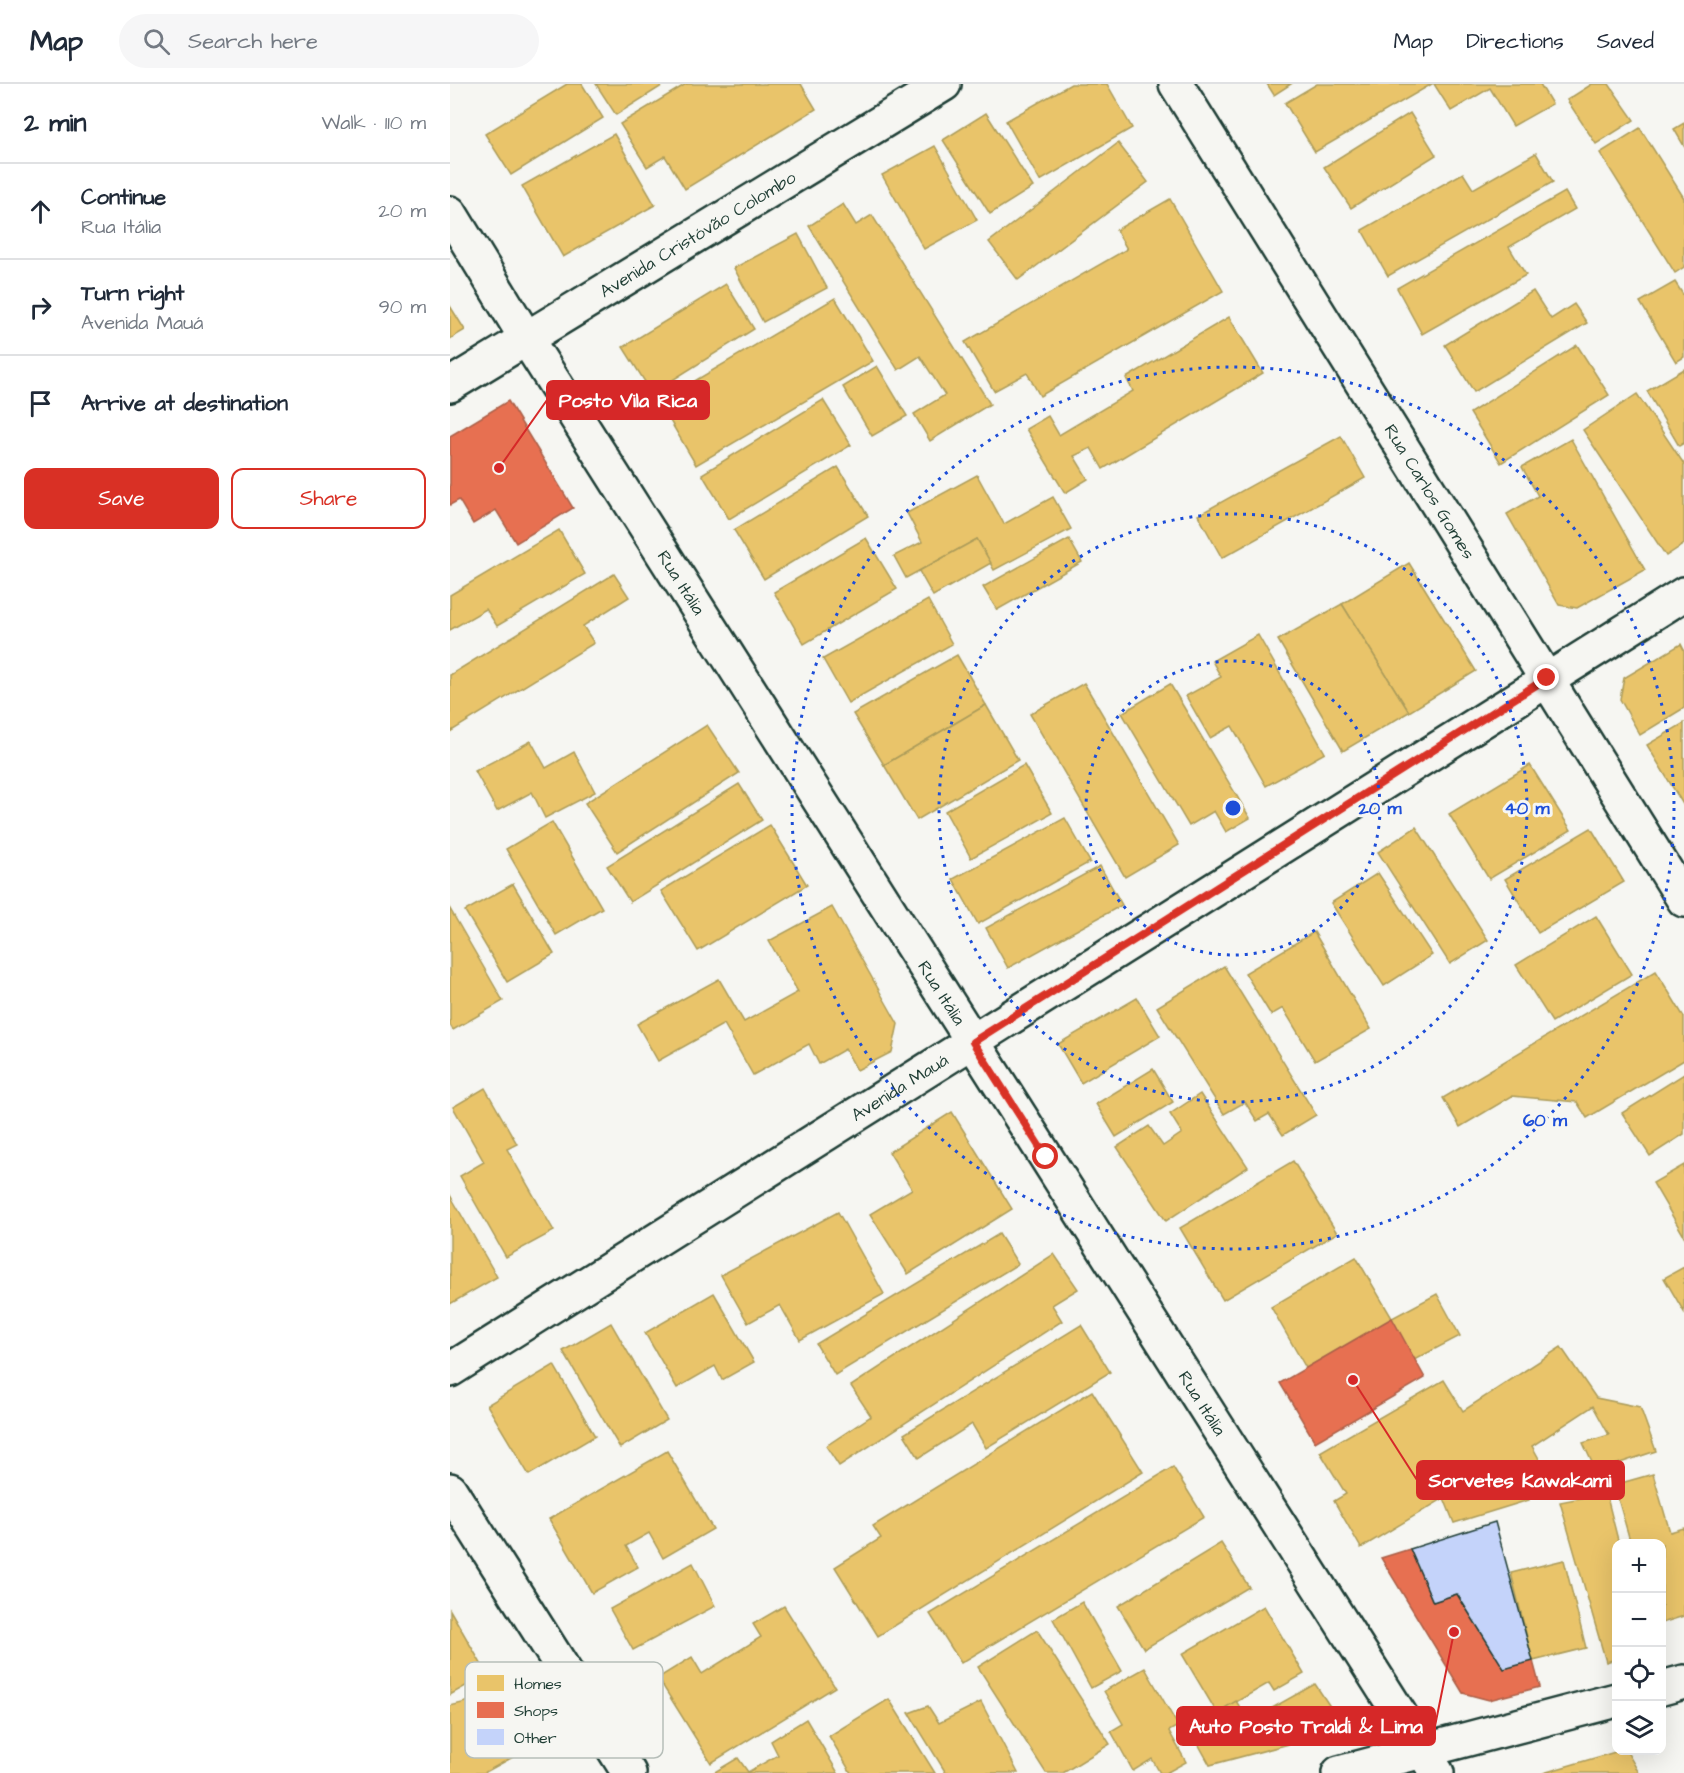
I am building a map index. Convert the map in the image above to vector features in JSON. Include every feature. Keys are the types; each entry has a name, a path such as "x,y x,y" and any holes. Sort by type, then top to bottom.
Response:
{"street":[{"name":"Avenida Cristóvão Colombo","path":"450,385 944,84"},
{"name":"Rua Carlos Gomes","path":"1176,84 1684,900"},
{"name":"Rua Itália","path":"450,213 526,338 1431,1762"},
{"name":"Avenida Mauá","path":"450,1370 1547,678 1684,594"},
{"path":"450,1490 559,1662"},
{"path":"1666,1687 1684,1682"},
{"path":"1339,1773 1431,1762 1614,1701"},
{"path":"620,1758 629,1773"}],"building: Homes":[{"path":"567,84 582,84 603,118 511,175 485,134"},
{"path":"596,84 665,84 616,115"},
{"path":"686,84 801,84 816,109 685,189 665,156 647,167 620,124"},
{"path":"1071,84 1107,84 1132,128 1040,181 1006,121"},
{"path":"1267,84 1291,84 1274,95"},
{"path":"1317,84 1432,84 1315,152 1285,103"},
{"path":"1434,84 1540,84 1552,104 1513,126 1490,88 1451,111"},
{"path":"1592,84 1609,84 1634,120 1596,144 1567,100"},
{"path":"986,113 1033,187 990,214 943,140"},
{"path":"1410,113 1436,155 1351,208 1324,167"},
{"path":"1684,123 1684,146 1674,129"},
{"path":"1640,128 1684,198 1684,267 1675,273 1600,153"},
{"path":"614,134 655,205 563,257 522,186"},
{"path":"1118,143 1148,182 1018,280 989,242"},
{"path":"935,146 977,220 924,249 882,175"},
{"path":"1536,153 1553,182 1388,276 1362,230 1463,173 1473,189"},
{"path":"1565,192 1575,209 1509,247 1526,275 1422,334 1397,288"},
{"path":"1170,199 1223,291 1040,396 1027,373 994,391 965,342 1127,249 1116,230"},
{"path":"843,204 856,225 872,215 990,404 930,441 914,414 945,395 920,356 898,370 809,226"},
{"path":"798,234 827,288 763,322 734,268"},
{"path":"1675,282 1684,296 1684,357 1676,362 1640,302"},
{"path":"726,284 754,329 652,393 623,347"},
{"path":"1533,291 1551,319 1574,304 1587,323 1474,392 1445,345"},
{"path":"835,298 873,361 696,465 659,402"},
{"path":"450,306 465,330 450,339"},
{"path":"1229,317 1263,373 1103,469 1091,448 1074,456 1088,479 1065,493 1026,429 1048,416 1059,435 1133,391 1126,378"},
{"path":"1577,345 1609,395 1501,463 1470,413"},
{"path":"877,366 907,416 872,436 843,387"},
{"path":"1684,369 1684,443 1679,446 1647,391"},
{"path":"1637,394 1684,464 1684,544 1666,556 1583,430"},
{"path":"823,400 851,445 729,519 702,474"},
{"path":"1341,436 1365,478 1222,558 1198,515"},
{"path":"1571,439 1645,570 1577,608 1559,605 1507,514 1538,496 1522,467"},
{"path":"838,467 868,516 764,579 734,530"},
{"path":"977,475 1004,524 1053,497 1071,529 994,570 977,539 906,578 894,556 922,542 907,513"},
{"path":"559,530 585,574 497,626 486,609 450,630 450,595"},
{"path":"866,538 897,589 804,644 774,592"},
{"path":"977,539 991,563 933,596 919,571"},
{"path":"1069,539 1082,562 997,610 983,587"},
{"path":"1409,563 1476,671 1409,712 1342,604"},
{"path":"614,574 629,597 583,626 594,643 450,732 450,675"},
{"path":"928,600 952,644 848,703 823,659"},
{"path":"1342,604 1409,712 1343,751 1278,640"},
{"path":"1258,635 1325,753 1266,786 1232,726 1210,738 1186,696 1221,677 1212,661"},
{"path":"1681,644 1684,650 1684,708 1640,735 1620,699 1624,678"},
{"path":"957,655 986,705 884,765 853,714"},
{"path":"1084,683 1179,845 1125,877 1030,714"},
{"path":"1170,684 1250,818 1226,832 1214,811 1189,826 1122,713"},
{"path":"986,705 1018,760 917,820 884,765"},
{"path":"1684,723 1684,806 1647,745"},
{"path":"707,725 739,773 617,852 585,803"},
{"path":"531,741 546,768 574,752 595,792 545,818 532,792 497,811 475,771"},
{"path":"1024,765 1052,813 971,858 945,811"},
{"path":"1530,765 1571,830 1489,879 1449,814"},
{"path":"739,784 762,820 630,902 607,866"},
{"path":"1065,818 1090,862 978,924 953,879"},
{"path":"552,822 602,908 556,935 506,849"},
{"path":"770,825 807,885 698,951 661,891"},
{"path":"1416,827 1488,940 1450,964 1378,852"},
{"path":"1591,828 1624,882 1538,933 1505,879"},
{"path":"1100,866 1122,905 1008,968 986,928"},
{"path":"1378,873 1432,955 1384,986 1331,903"},
{"path":"513,884 554,954 507,982 465,911"},
{"path":"832,907 898,1024 892,1052 857,1070 845,1049 819,1064 809,1044 753,1075 724,1024 658,1061 637,1024 719,979 744,1022 798,992 769,941"},
{"path":"450,909 503,1001 453,1030 450,1025"},
{"path":"1596,916 1632,974 1552,1022 1516,965"},
{"path":"1314,932 1371,1029 1315,1061 1283,1008 1271,1015 1245,973"},
{"path":"1224,966 1316,1115 1283,1135 1269,1114 1257,1121 1245,1102 1224,1114 1157,1007"},
{"path":"1656,971 1684,1017 1684,1060 1587,1118 1577,1102 1512,1096 1460,1127 1443,1098"},
{"path":"1137,998 1160,1036 1081,1083 1058,1044"},
{"path":"1153,1069 1173,1102 1116,1137 1096,1104"},
{"path":"1684,1074 1684,1134 1650,1156 1622,1113"},
{"path":"485,1088 517,1144 507,1149 554,1231 506,1257 460,1176 484,1162 453,1107"},
{"path":"1200,1094 1248,1167 1166,1221 1117,1147 1149,1126 1163,1146 1182,1133 1170,1114"},
{"path":"952,1112 1012,1209 908,1274 870,1214 912,1189 889,1152"},
{"path":"1293,1161 1337,1233 1223,1300 1180,1228"},
{"path":"1684,1165 1684,1236 1653,1183"},
{"path":"450,1195 497,1277 450,1304"},
{"path":"838,1212 884,1294 800,1340 780,1305 748,1323 721,1275"},
{"path":"999,1234 1018,1264 835,1375 816,1344"},
{"path":"1054,1254 1078,1289 1052,1305 1062,1321 839,1466 826,1446 871,1416 851,1386"},
{"path":"1356,1257 1392,1318 1306,1368 1271,1307"},
{"path":"1684,1267 1684,1312 1664,1278"},
{"path":"714,1293 754,1362 722,1380 715,1366 677,1388 645,1333"},
{"path":"1437,1294 1460,1336 1414,1360 1392,1318"},
{"path":"611,1323 667,1420 620,1448 563,1351"},
{"path":"1081,1325 1110,1372 986,1448 972,1424 919,1458 904,1434"},
{"path":"1561,1347 1596,1398 1640,1407 1656,1451 1596,1471 1583,1443 1609,1435 1593,1406 1532,1446 1543,1466 1523,1476 1529,1500 1454,1523 1444,1498 1361,1548 1334,1501 1346,1494 1320,1452 1444,1380 1463,1411"},
{"path":"554,1365 595,1436 529,1475 487,1405"},
{"path":"1092,1391 1143,1472 878,1636 835,1567 881,1538 873,1526"},
{"path":"667,1451 713,1529 663,1558 649,1533 626,1546 638,1567 592,1593 549,1519"},
{"path":"1173,1467 1204,1517 961,1663 930,1614"},
{"path":"1653,1474 1670,1532 1684,1528 1684,1616 1666,1622 1666,1539 1630,1539 1614,1485"},
{"path":"1606,1493 1618,1539 1612,1539 1612,1660 1606,1662 1560,1502"},
{"path":"1221,1543 1249,1587 1144,1649 1118,1606"},
{"path":"1564,1560 1586,1648 1533,1661 1511,1573"},
{"path":"693,1563 715,1606 633,1650 610,1609"},
{"path":"1082,1602 1122,1671 1091,1688 1053,1619"},
{"path":"784,1606 835,1687 711,1763 663,1686 663,1675 692,1657 702,1674 761,1637 753,1624"},
{"path":"1264,1606 1304,1674 1274,1691 1269,1683 1217,1713 1182,1654"},
{"path":"450,1610 480,1662 465,1662 465,1686 450,1695"},
{"path":"1037,1630 1110,1744 1063,1773 1046,1773 978,1667"},
{"path":"1145,1668 1178,1726 1169,1731 1186,1762 1166,1773 1160,1773 1152,1759 1133,1771 1111,1731 1123,1724 1104,1691"},
{"path":"1315,1684 1345,1729 1210,1765 1190,1729 1236,1701 1249,1721"},
{"path":"889,1699 935,1773 851,1773 829,1736"},
{"path":"465,1702 465,1758 511,1758 484,1773 450,1773 450,1706"},
{"path":"981,1702 1018,1773 946,1773 909,1713 928,1706 939,1723"},
{"path":"806,1719 838,1773 713,1773 738,1758 748,1772 778,1755 771,1741"},
{"path":"1612,1753 1612,1755 1629,1755 1639,1773 1543,1773"}],"building: Shops":[{"path":"508,401 573,508 516,543 496,510 473,524 459,500 450,505 450,436"},
{"path":"1392,1318 1425,1378 1315,1442 1280,1383"},
{"path":"1410,1549 1433,1602 1457,1594 1504,1669 1533,1661 1540,1687 1489,1700 1463,1693 1381,1558"}],"building: Other":[{"path":"1495,1522 1533,1661 1504,1669 1457,1594 1433,1602 1410,1549"}],"place":[{"name":"Posto Vila Rica","path":"499,468"},
{"name":"Sorvetes Kawakami","path":"1353,1380"},
{"name":"Auto Posto Traldi & Lima","path":"1454,1632"}],"route":[{"path":"1046,1157 973,1042 1547,678"}]}
